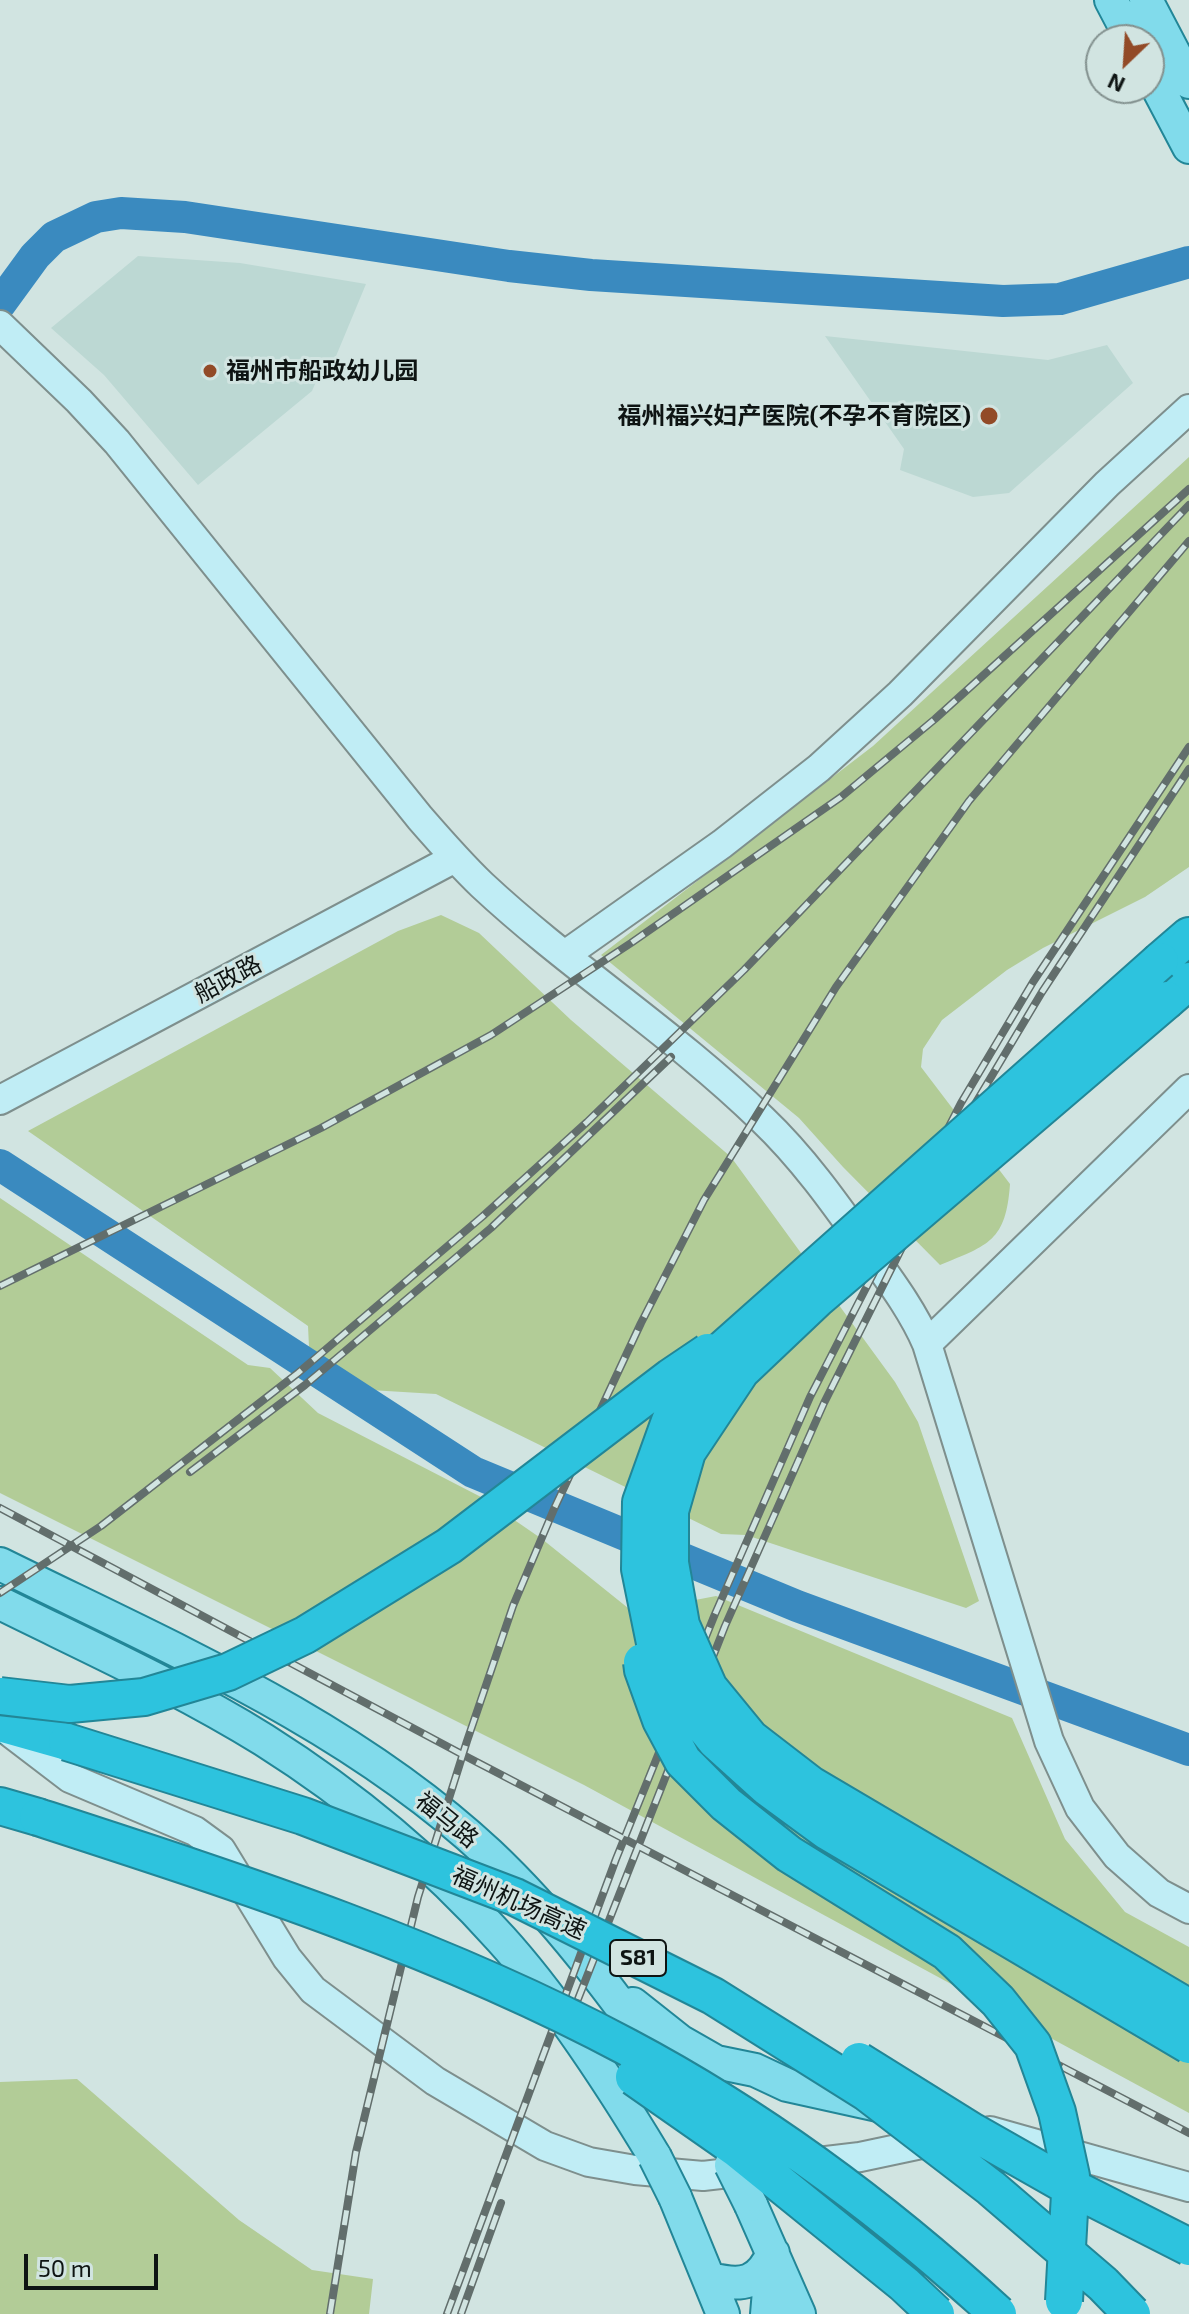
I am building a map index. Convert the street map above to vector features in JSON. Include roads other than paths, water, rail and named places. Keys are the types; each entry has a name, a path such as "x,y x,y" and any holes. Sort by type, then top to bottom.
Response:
{"highway":[{"path":"1189,936 1172,981 818,1298 741,1371 687,1452 670,1511 670,1563 681,1625 709,1688 750,1738 811,1785 1189,2008"},
{"path":"1063,2307 1071,2176 1057,2112 1033,2045 998,2001 947,1952 789,1854 726,1804 683,1761 661,1720 643,1670 641,1502 670,1421 711,1360 753,1322 1172,981"},
{"path":"0,1696 70,1704 144,1697 228,1672 305,1635 449,1546 671,1377 753,1322"},
{"path":"640,1569 655,1643 675,1690 716,1741 767,1787 827,1831 1189,2045"},
{"name":"福州机场高速","path":"0,1724 303,1816 515,1897 713,1996 866,2092 991,2188 1103,2284 1132,2314"},
{"path":"0,1806 258,1888 415,1949 519,1994 628,2047 739,2113 935,2256 998,2314"},
{"path":"515,1897 630,1933 783,2014 973,2132 1061,2182 1189,2247"},
{"path":"415,1949 653,2089 737,2149 904,2284 936,2314"}],"main road":[{"path":"1111,0 1124,24"},
{"path":"1146,0 1189,82"},
{"path":"1165,101 1189,147"},
{"name":"福马路","path":"0,1564 258,1694 399,1781 489,1854 550,1918 596,1974 693,2105 731,2165 799,2314"},
{"name":"福马路","path":"0,1603 157,1681 262,1738 392,1833 503,1941 612,2086 655,2157 711,2279 723,2314"},
{"path":"596,1974 681,2042 716,2062 755,2070 787,2085 988,2131"},
{"path":"731,2165 727,2133 737,2105 757,2089 787,2085"},
{"path":"711,2279 729,2284 749,2281 765,2270 773,2253"},
{"path":"767,2314 773,2253"},
{"path":"711,2279 746,2314"}],"street":[{"path":"0,325 117,442 455,858 565,955 712,1072 784,1142 827,1193 895,1288 918,1323 927,1344 1049,1741 1080,1808 1117,1856 1159,1893 1189,1909"},
{"path":"565,955 722,844 819,768 900,694 1087,503 1189,409"},
{"name":"船政路","path":"5,1091 455,858"},
{"path":"927,1344 1189,1089"},
{"path":"0,1724 70,1778 195,1831 221,1850 287,1958 313,1990 435,2081 545,2146 589,2162 703,2176 860,2157 988,2131 1189,2187"}],"waterway":[{"path":"0,304 35,256 54,237 96,217 121,213 185,217 509,266 591,275 1003,301 1060,299 1189,262"},
{"path":"0,1165 473,1472 797,1606 1189,1750"}],"railway":[{"path":"0,1286 321,1128 491,1035 631,943 841,797 935,719 1189,489"},
{"path":"0,1593 101,1526 298,1373 483,1216 587,1122 744,970 1189,505"},
{"path":"330,2314 356,2152 418,1897 513,1606 554,1509 641,1323 704,1200 836,987 969,801 1189,541"},
{"path":"447,2314 616,1859 715,1614 810,1397 961,1103 1033,982 1189,747"},
{"path":"567,2027 725,1626 824,1403 969,1114 1042,992 1189,769"},
{"path":"190,1472 305,1385 491,1228 671,1057"},
{"path":"0,1508 469,1758 1189,2133"},
{"path":"461,2314 501,2203"}],"place":[{"name":"福州市船政幼儿园","path":"210,371"},
{"name":"福州福兴妇产医院(不孕不育院区)","path":"989,416"}]}
